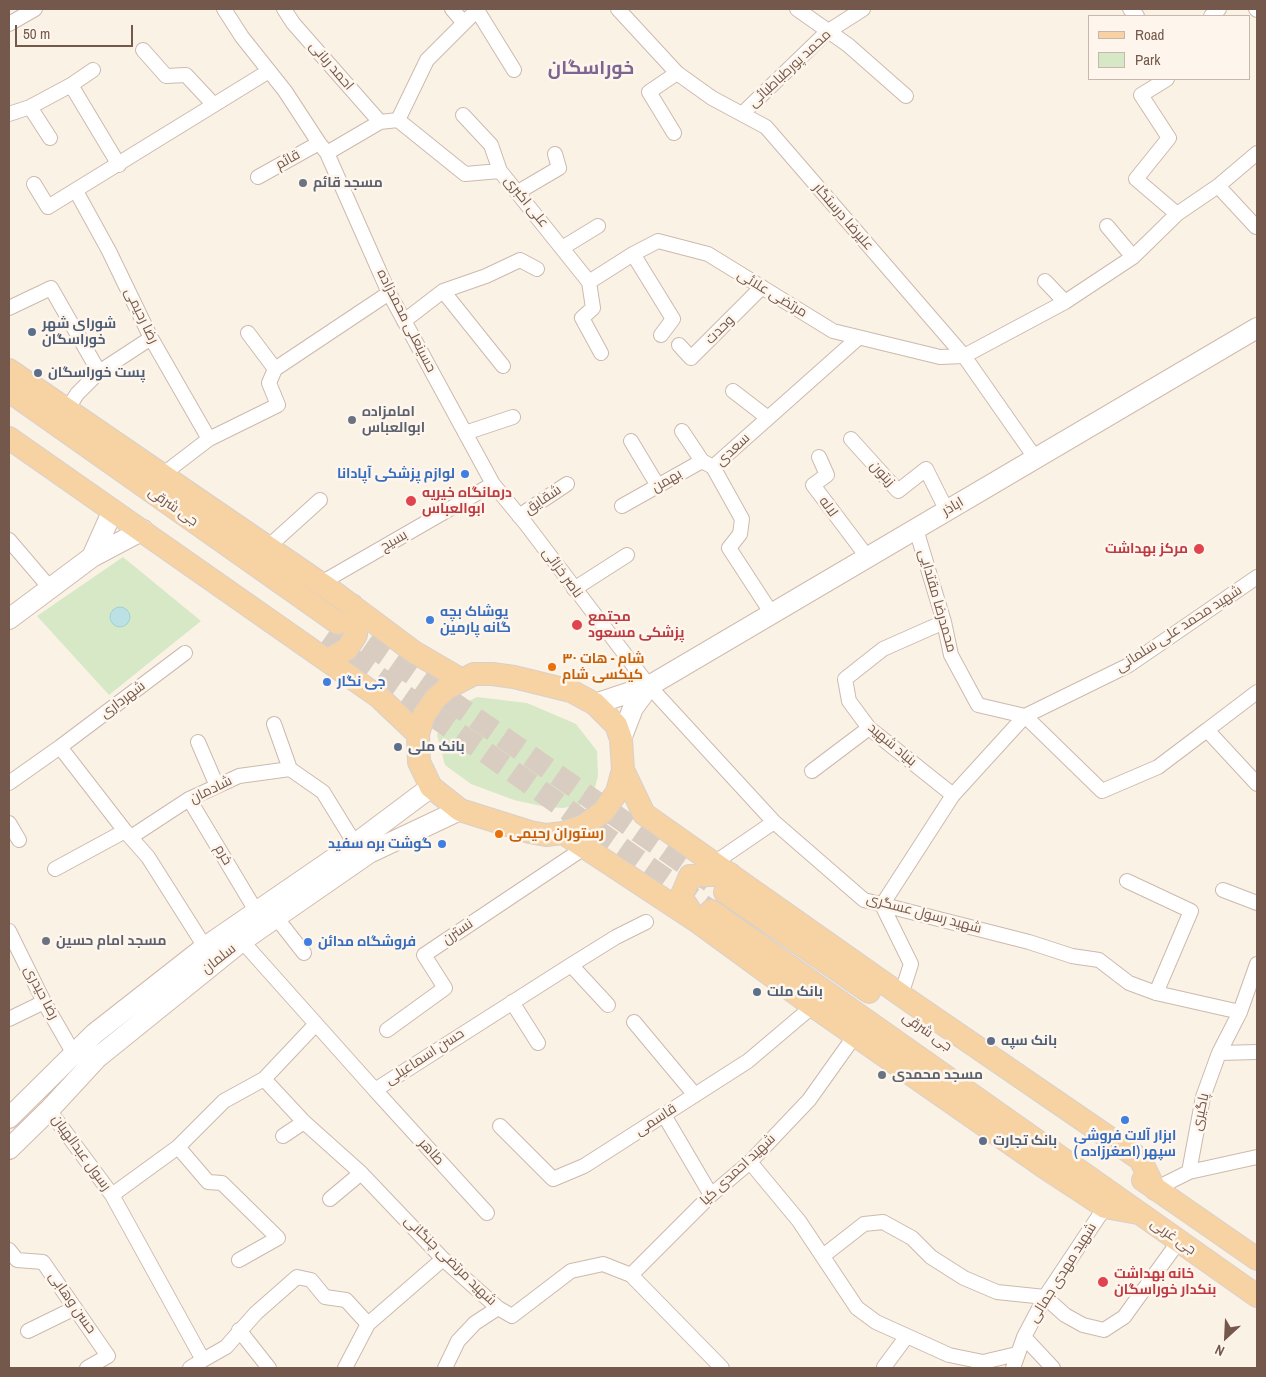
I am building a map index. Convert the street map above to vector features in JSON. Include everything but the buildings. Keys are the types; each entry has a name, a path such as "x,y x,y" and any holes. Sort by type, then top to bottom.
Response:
{"main road":[{"name":"اباذر","path":"595,704 649,686 1257,328"},
{"path":"9,370 321,583 335,632 379,697 418,734"},
{"name":"جی شرقی","path":"9,391 335,632"},
{"name":"جی شرقی","path":"9,424 335,632"},
{"path":"9,438 144,530 335,632 414,652 462,680"},
{"path":"92,557 113,510"},
{"path":"9,619 92,557 144,530"},
{"path":"624,770 617,792 604,811 585,825 563,833 546,835 530,832 460,810 431,787 419,762 418,734 424,716 435,700 447,688 474,674 514,677 571,691 595,704 616,725 621,739 624,770 644,814 723,876 1140,1159 1155,1189 1257,1259"},
{"name":"اباذر","path":"621,739 633,708 649,686"},
{"name":"سلمان","path":"9,1149 49,1110 97,1058 242,941 266,914 431,787"},
{"name":"سلمان","path":"9,1118 94,1034 205,946 266,914 369,853 460,810"},
{"path":"563,833 584,848 705,916"},
{"path":"723,876 690,876 680,897 813,1006 856,1034 1044,1167 1105,1207 1138,1212"},
{"name":"جی شرقی","path":"723,876 1155,1189"},
{"name":"جی شرقی","path":"705,916 1138,1212"},
{"name":"جی غربی","path":"1138,1212 1257,1296"}],"street":[{"path":"9,24 35,9"},
{"name":"حسینعلی محمدزاده","path":"224,9 242,37 285,91 323,148 389,293 493,484"},
{"name":"احمد ربانی","path":"284,9 293,23 380,122"},
{"path":"452,9 464,23"},
{"path":"380,122 398,120 427,60 478,9 514,70"},
{"name":"علیرضا درستگار","path":"618,9 677,73 712,98 766,127 964,356 1036,459"},
{"path":"797,9 848,46 906,96"},
{"name":"محمد پورطباطبائی","path":"743,114 827,32 863,9"},
{"path":"143,50 166,76 186,75 214,105"},
{"path":"9,114 30,107 93,70"},
{"path":"34,184 48,207 76,192 269,71"},
{"path":"674,132 649,92 677,73"},
{"path":"1165,80 1141,95 1169,138 1136,179 1177,214"},
{"path":"70,85 118,165"},
{"path":"30,107 50,138"},
{"path":"463,115 491,145 500,171"},
{"name":"علی اکبری","path":"398,120 465,174 500,171 589,282"},
{"name":"قائم","path":"258,177 380,122"},
{"path":"964,356 1065,302 1133,257 1177,214 1218,186 1257,153"},
{"path":"518,192 559,168 555,154"},
{"path":"1218,186 1256,226"},
{"name":"رضا رحیمی","path":"76,192 109,251 151,338 209,439"},
{"path":"562,248 598,226"},
{"path":"1107,226 1133,257"},
{"name":"مرتضی علائی","path":"589,282 633,254 658,241 708,254 833,331 857,339 940,357 964,356"},
{"path":"633,254 673,319 661,335"},
{"path":"404,321 443,291 486,276 520,260 537,269"},
{"path":"1046,281 1065,302"},
{"path":"589,282 593,308 582,318 601,353"},
{"name":"وحدت","path":"679,345 691,358 762,287"},
{"path":"9,308 51,288 99,372"},
{"path":"443,291 503,366"},
{"path":"162,475 209,439 278,405 269,383 275,369 389,293"},
{"path":"248,333 275,369"},
{"path":"67,410 77,394 99,372 151,338"},
{"name":"سعدی","path":"772,614 729,548 740,534 742,519 707,464 768,418 857,339"},
{"path":"733,391 768,418"},
{"path":"465,433 513,417"},
{"path":"682,431 707,464"},
{"name":"زیتون","path":"851,440 898,491 926,469 947,511"},
{"path":"631,441 658,486"},
{"name":"لاله","path":"819,457 827,475 813,485 868,558"},
{"name":"بهمن","path":"622,506 658,486 707,464"},
{"name":"ناصر خزائی","path":"493,484 649,686"},
{"name":"بسیج","path":"321,583 493,484"},
{"name":"شقایق","path":"519,516 567,484"},
{"path":"268,548 320,500"},
{"name":"محمدرضا مقتدایی","path":"916,529 944,622 951,655 978,705 1024,716"},
{"path":"9,540 50,588"},
{"path":"574,589 627,555"},
{"name":"شهید محمد علی سلمانی","path":"882,905 953,795 1024,716 1129,665 1257,578"},
{"name":"بنیاد شهید","path":"944,622 883,650 845,679 849,701 869,728 953,795"},
{"name":"شهرداری","path":"9,783 185,653"},
{"name":"شهید رسول عسگری","path":"649,686 774,822 864,900 1029,942 1072,956 1099,960 1129,983 1156,992 1240,1012"},
{"path":"1024,716 1102,791 1158,767 1257,692"},
{"path":"274,724 290,770 323,792 355,844"},
{"path":"812,771 869,728"},
{"path":"1207,730 1257,784"},
{"path":"198,742 217,786"},
{"path":"60,747 148,857 205,946"},
{"name":"شادمان","path":"56,869 239,776 290,770"},
{"name":"خرم","path":"189,800 266,914 304,953"},
{"path":"723,876 774,822"},
{"path":"9,823 19,840"},
{"name":"نسترن","path":"387,1030 446,988 424,955 584,848"},
{"path":"1127,881 1191,911 1156,992"},
{"path":"1223,890 1257,904"},
{"path":"882,905 911,964 901,995"},
{"name":"حسن اسماعیلی","path":"242,941 374,1090 616,937 646,922"},
{"name":"رضا حیدری","path":"9,931 44,1002 74,1054"},
{"name":"پاگیری","path":"1189,1172 1203,1097 1219,1053 1240,1012 1257,964"},
{"path":"571,965 608,1005"},
{"path":"9,1019 44,1002"},
{"path":"512,1002 538,1043"},
{"name":"قاسمی","path":"500,1126 553,1179 584,1166 748,1061 813,1006"},
{"path":"634,1022 695,1095"},
{"path":"112,1196 178,1147 224,1101 264,1079 315,1025"},
{"name":"شهید احمدی کیا","path":"631,1275 711,1195 750,1162 809,1100 856,1034"},
{"path":"1219,1053 1257,1052"},
{"name":"شهید مرتضی چنگانی","path":"264,1079 304,1122 361,1172 443,1259 498,1308 512,1316 571,1271 603,1264 631,1275 722,1368"},
{"name":"طاهر","path":"374,1090 487,1213"},
{"name":"رسول عبدالهیان","path":"49,1110 112,1196 203,1360"},
{"path":"664,1115 711,1195"},
{"path":"283,1136 304,1122"},
{"path":"178,1147 208,1182 222,1183 278,1238 239,1260"},
{"path":"1155,1189 1189,1172 1257,1157"},
{"path":"750,1162 799,1221 857,1308 876,1322 949,1355 983,1362 1017,1354"},
{"path":"330,1199 361,1172"},
{"name":"شهید مهدی جمالی","path":"1013,1368 1024,1336 1045,1297 1105,1207"},
{"path":"824,1256 864,1224 883,1222 912,1238 931,1257 964,1278 997,1292 1045,1297 1065,1316 1083,1325 1104,1330 1124,1317 1179,1241"},
{"name":"حسن وهابی","path":"9,1250 17,1260 43,1262 108,1356 87,1368"},
{"path":"345,1368 368,1324 443,1259"},
{"path":"190,1368 226,1347 239,1330 297,1276 311,1280 325,1296 346,1300 368,1324"},
{"path":"28,1331 75,1308"},
{"path":"445,1368 458,1341 475,1323 498,1308"},
{"path":"239,1330 269,1368"},
{"path":"884,1367 907,1336"},
{"path":"1024,1336 1053,1368"}],"green space":[{"path":"123,557 201,621 109,695 37,616"},
{"path":"477,697 527,703 576,724 597,751 598,776 594,791 580,805 563,808 546,807 514,800 471,784 445,765 437,735 447,712"}],"water":[{"path":"116,607 124,607 130,613 130,621 124,627 116,627 110,621 110,613"}],"tunnel":[{"path":"340,624 711,882"},
{"path":"324,639 711,911"}],"place":[{"name":"مسجد قائم","path":"303,183"},
{"name":"شورای شهر خوراسگان","path":"32,332"},
{"name":"پست خوراسگان","path":"38,373"},
{"name":"امامزاده ابوالعباس","path":"352,420"},
{"name":"لوازم پزشکی آپادانا","path":"465,474"},
{"name":"درمانگاه خیریه ابوالعباس","path":"411,501"},
{"name":"مرکز بهداشت","path":"1199,549"},
{"name":"پوشاک بچه گانه پارمین","path":"430,620"},
{"name":"مجتمع پزشکی مسعود","path":"577,625"},
{"name":"۳۰ شام - هات کیکسی شام","path":"552,667"},
{"name":"جی نگار","path":"327,682"},
{"name":"بانک ملی","path":"398,747"},
{"name":"رستوران رحیمی","path":"499,834"},
{"name":"گوشت بره سفید","path":"442,844"},
{"name":"مسجد امام حسین","path":"46,941"},
{"name":"فروشگاه مدائن","path":"308,942"},
{"name":"بانک ملت","path":"757,992"},
{"name":"بانک سپه","path":"991,1041"},
{"name":"مسجد محمدی","path":"882,1075"},
{"name":"ابزار آلات فروشی سپهر (اصغرزاده )","path":"1125,1120"},
{"name":"بانک تجارت","path":"983,1141"},
{"name":"خانه بهداشت بنکدار خوراسگان","path":"1103,1282"}],"district":[{"name":"خوراسگان","path":"591,69"}]}
